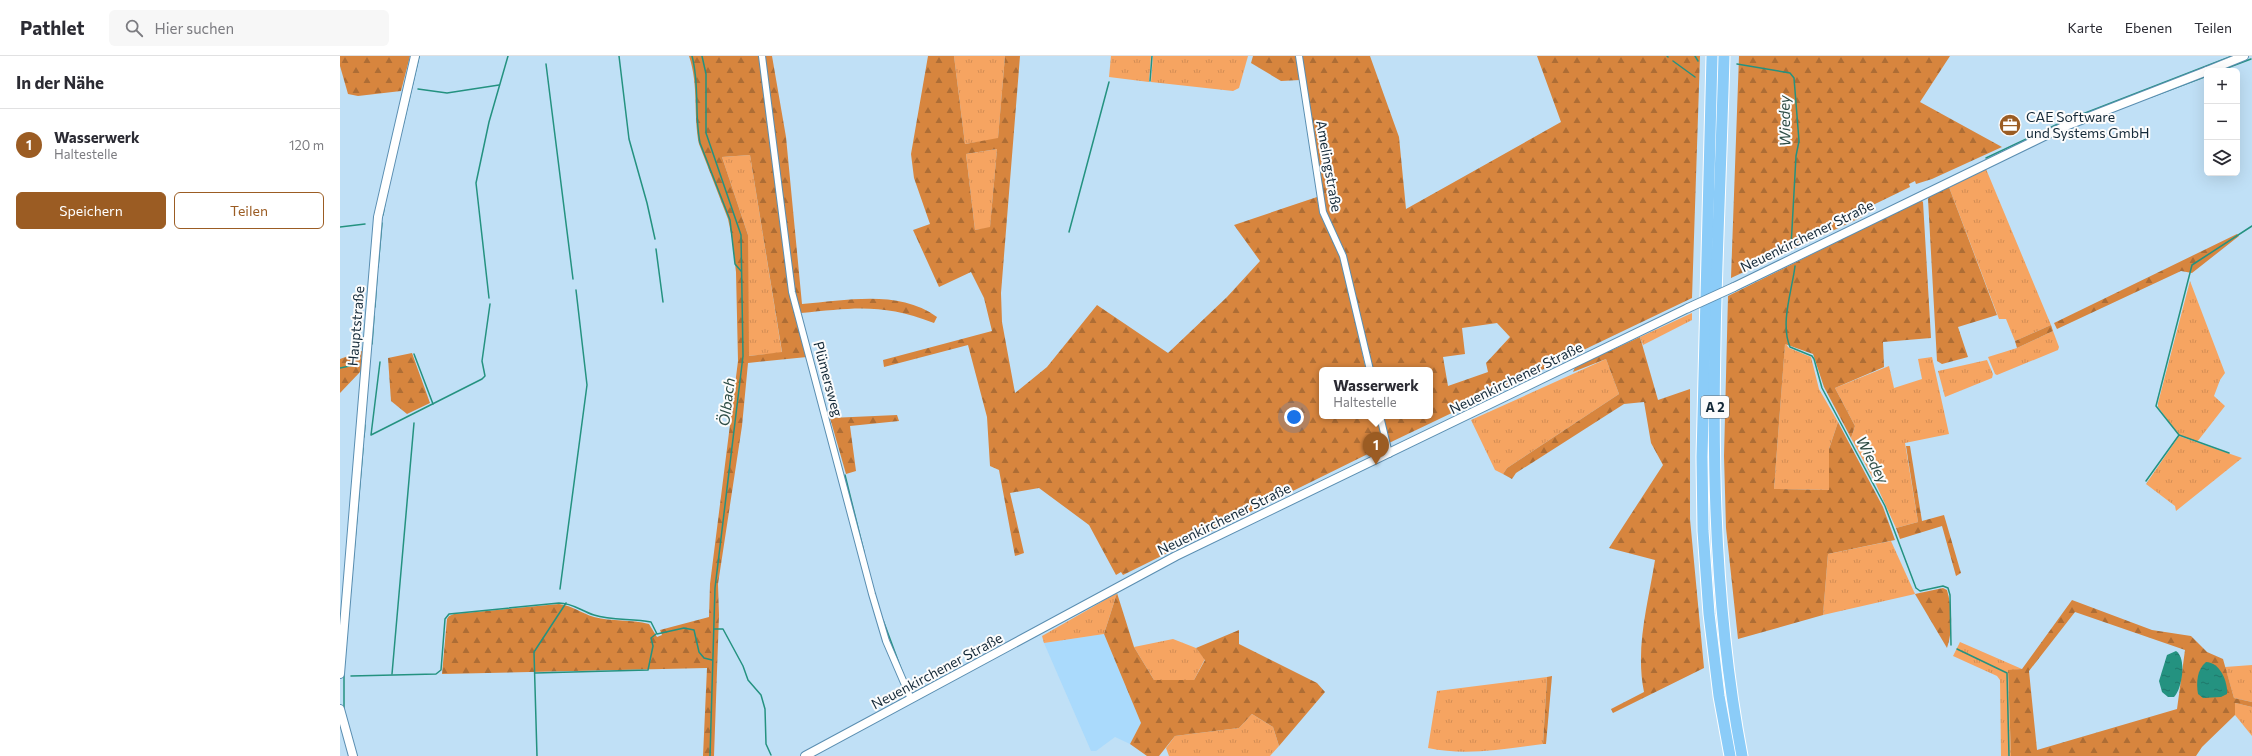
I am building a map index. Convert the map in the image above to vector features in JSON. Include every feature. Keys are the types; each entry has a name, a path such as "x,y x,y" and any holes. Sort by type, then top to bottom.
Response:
{"highway":[{"name":"A 2","path":"1712,56 1703,381 1702,494 1709,614 1719,696 1730,756"},
{"name":"A 2","path":"1724,56 1714,493 1721,613 1731,693 1742,756"}],"main road":[{"name":"Hauptstraße","path":"340,674 378,217 416,56"},
{"name":"Neuenkirchener Straße","path":"2214,68 2242,57 2251,56"},
{"name":"Neuenkirchener Straße","path":"805,756 1176,556 2063,127 2204,72"},
{"path":"340,709 353,756"}],"street":[{"name":"Plümersweg","path":"762,56 792,292 872,594 886,641 911,699"},
{"name":"Amelingstraße","path":"1299,56 1323,212 1343,256 1369,367"},
{"path":"1381,419 1389,454"}],"shaded area":[{"path":"1104,634 1141,723 1130,744 1115,737 1096,751 1091,751 1044,643"}],"green space":[{"path":"340,56 410,56 401,91 358,96 348,94 340,66"},
{"path":"689,56 759,56 789,293 807,357 748,363 742,426 718,584 719,615 714,756 703,756 707,668 442,674 447,619 449,616 454,614 559,604 569,606 601,619 649,624 657,637 662,635 660,630 709,617 710,584 738,361 736,272 728,219 699,144 692,67","holes":["750,155 782,352 749,356 748,235 722,157"]},
{"path":"764,56 772,56 786,137 802,304 854,299 889,300 922,308 937,317 934,323 899,312 883,310 853,309 801,313 794,292"},
{"path":"928,56 954,56 965,144 998,138 1005,56 1020,56 1001,293 1002,322 1015,393 1047,367 1097,305 1168,353 1227,297 1260,261 1234,225 1317,197 1320,214 1341,256 1365,367 1319,367 1319,419 1378,419 1384,446 1123,575 1121,572 1116,575 1089,525 1039,488 1010,493 1024,553 1015,556 999,470 990,466 987,417 968,345 884,367 883,360 992,331 984,298 971,272 939,287 913,230 930,224 914,178 911,154","holes":["997,149 990,227 975,230 966,154"]},
{"path":"954,56 1005,56 998,139 965,144"},
{"path":"1111,56 1151,56 1149,82 1109,77"},
{"path":"1153,56 1248,56 1239,88 1233,91 1151,82"},
{"path":"1253,56 1297,56 1300,80 1281,81 1251,63"},
{"path":"1302,56 1370,56 1399,137 1406,209 1561,122 1537,56 1700,56 1692,298 1389,443 1384,419 1433,419 1433,367 1371,367 1346,254 1326,211","holes":["1497,323 1510,337 1486,363 1488,372 1448,386 1443,357 1465,354 1462,328"]},
{"path":"1739,56 1950,56 1920,102 2002,147 1932,179 1916,184 1915,181 1909,184 1910,187 1873,205 1862,217 1731,278"},
{"path":"997,149 990,228 975,230 966,154"},
{"path":"750,155 782,353 748,356 748,235 722,157"},
{"path":"1986,169 2051,325 2015,341 2006,319 1999,319 1949,187"},
{"path":"1949,187 1997,315 1958,327 1968,357 1942,364 1937,361 1928,199 1929,197"},
{"path":"1921,200 1923,202 1931,338 1883,342 1884,367 1835,388 1855,426 1851,438 1824,387 1813,354 1785,344 1774,489 1829,490 1829,449 1838,422 1883,507 1895,540 1828,554 1823,615 1738,639 1726,528 1724,456 1728,296"},
{"path":"2237,234 2239,236 2192,273 2181,271 2057,329 2054,323"},
{"path":"2190,281 2225,373 2220,380 2214,396 2225,406 2197,442 2178,434 2158,407"},
{"path":"1692,313 1692,320 1643,345 1640,337"},
{"path":"2051,325 2053,331 2017,348 2015,341"},
{"path":"2053,331 2059,347 2058,350 1997,375 1995,374 1988,357 2017,348"},
{"path":"1640,337 1658,400 1690,389 1690,519 1704,668 1613,713 1611,709 1644,692 1641,659 1642,642 1655,560 1609,548 1663,465 1651,443 1644,402 1624,404 1516,473 1512,479 1503,474 1507,468 1619,394 1606,359 1573,372 1575,367"},
{"path":"1785,343 1789,348 1811,357 1819,389 1838,422 1829,449 1829,490 1774,489"},
{"path":"362,351 361,371 340,393 340,359"},
{"path":"412,353 430,403 407,414 391,401 388,358"},
{"path":"1932,357 1949,434 1905,443 1918,522 1896,528 1875,482 1851,438 1855,426 1835,388 1889,366 1894,388 1922,379 1918,359"},
{"path":"1606,359 1619,394 1507,468 1503,474 1495,470 1471,420"},
{"path":"1987,360 1993,374 1992,378 1945,397 1938,371"},
{"path":"897,415 899,421 850,426 856,471 846,474 830,418"},
{"path":"2179,436 2242,458 2176,511 2175,506 2146,484"},
{"path":"1906,446 1910,446 1922,521 1944,515 1961,573 1956,576 1942,526 1900,539 1896,528 1918,522"},
{"path":"1891,541 1915,594 1823,615 1828,554"},
{"path":"1943,588 1947,590 1951,611 1951,626 1947,648 1915,594"},
{"path":"1117,593 1104,634 1044,643 1042,636"},
{"path":"1117,593 1134,647 1154,680 1194,680 1205,660 1196,648 1239,630 1239,644 1317,683 1325,692 1279,746 1273,727 1252,714 1239,728 1175,736 1159,756 1147,756 1130,744 1141,723 1104,634"},
{"path":"2072,600 2152,630 2191,636 2207,652 2223,659 2234,698 2252,702 2252,707 2235,703 2235,715 2202,747 2196,756 2011,756 2008,670 2022,669","holes":["2075,612 2185,650 2177,709 2037,750 2029,671"]},
{"path":"1173,639 1196,648 1205,659 1194,680 1154,680 1134,647"},
{"path":"1960,642 2022,669 2008,671 2011,756 2001,756 2000,680 1997,676 1953,656"},
{"path":"2252,665 2252,702 2234,698 2225,667"},
{"path":"1552,676 1546,744 1543,744 1547,677"},
{"path":"1547,677 1543,744 1471,752 1428,748 1437,691"},
{"path":"2235,703 2252,707 2252,736 2235,715"},
{"path":"1252,714 1273,727 1279,746 1270,756 1169,756 1166,748 1175,736 1239,728"}],"water":[{"path":"2176,651 2181,660 2181,681 2174,697 2168,697 2162,692 2159,681 2167,655"},
{"path":"2206,662 2215,665 2219,669 2226,684 2227,694 2221,697 2203,698 2198,694 2197,685 2199,672"}],"waterway":[{"path":"403,125 419,56"},
{"path":"489,298 476,183 489,122 508,56"},
{"path":"619,56 629,139 647,203 655,239"},
{"path":"692,56 696,78 697,121 700,143 730,220 735,264 741,271"},
{"name":"Ölbach","path":"702,56 706,74 706,133 741,235 743,356 715,588 710,756"},
{"path":"1150,81 1152,56"},
{"name":"Wiedey","path":"1695,56 1698,61"},
{"path":"1986,158 2062,122 2232,56"},
{"path":"2227,68 2251,59"},
{"path":"1673,61 1695,77"},
{"path":"546,64 573,279"},
{"name":"Wiedey","path":"1737,64 1790,73 1794,78 1799,141 1796,156 1791,247"},
{"path":"2151,97 2204,77"},
{"path":"1069,232 1109,82"},
{"path":"418,89 447,93 499,85"},
{"path":"383,215 385,203"},
{"path":"378,267 382,223"},
{"path":"340,227 365,224"},
{"path":"2229,453 2179,435 2156,406 2192,265 2252,226"},
{"path":"656,249 663,302"},
{"name":"Wiedey","path":"1795,266 1786,317 1787,338 1790,347 1812,356 1814,359 1822,388 1885,506 1916,588 1920,591 1943,586 1948,588 1950,595 1951,645"},
{"path":"375,307 377,275"},
{"path":"560,589 587,385 576,290"},
{"path":"380,362 371,435 482,379 485,376 482,361 490,304"},
{"path":"372,344 374,316"},
{"path":"414,354 433,404"},
{"path":"340,368 359,364"},
{"path":"392,674 414,423"},
{"path":"364,437 365,425"},
{"path":"2146,481 2179,435"},
{"path":"350,597 363,448"},
{"path":"845,475 864,552"},
{"path":"351,676 436,674 441,670 445,619 449,614 559,603 569,604 601,617 651,622 657,634 684,628 694,630 699,652 704,658 712,660"},
{"path":"537,756 534,652 566,603"},
{"path":"883,620 903,674"},
{"path":"714,629 723,629 743,666 748,680 761,695 765,709 766,744 771,755"},
{"path":"535,673 648,670 653,646 651,638 656,634"},
{"name":"Wiedey","path":"1957,649 2007,673 2009,756"},
{"path":"344,673 344,711"}],"place":[{"name":"CAE Software und Systems GmbH","path":"2010,125"},
{"name":"Wasserwerk","path":"1376,465"}]}
